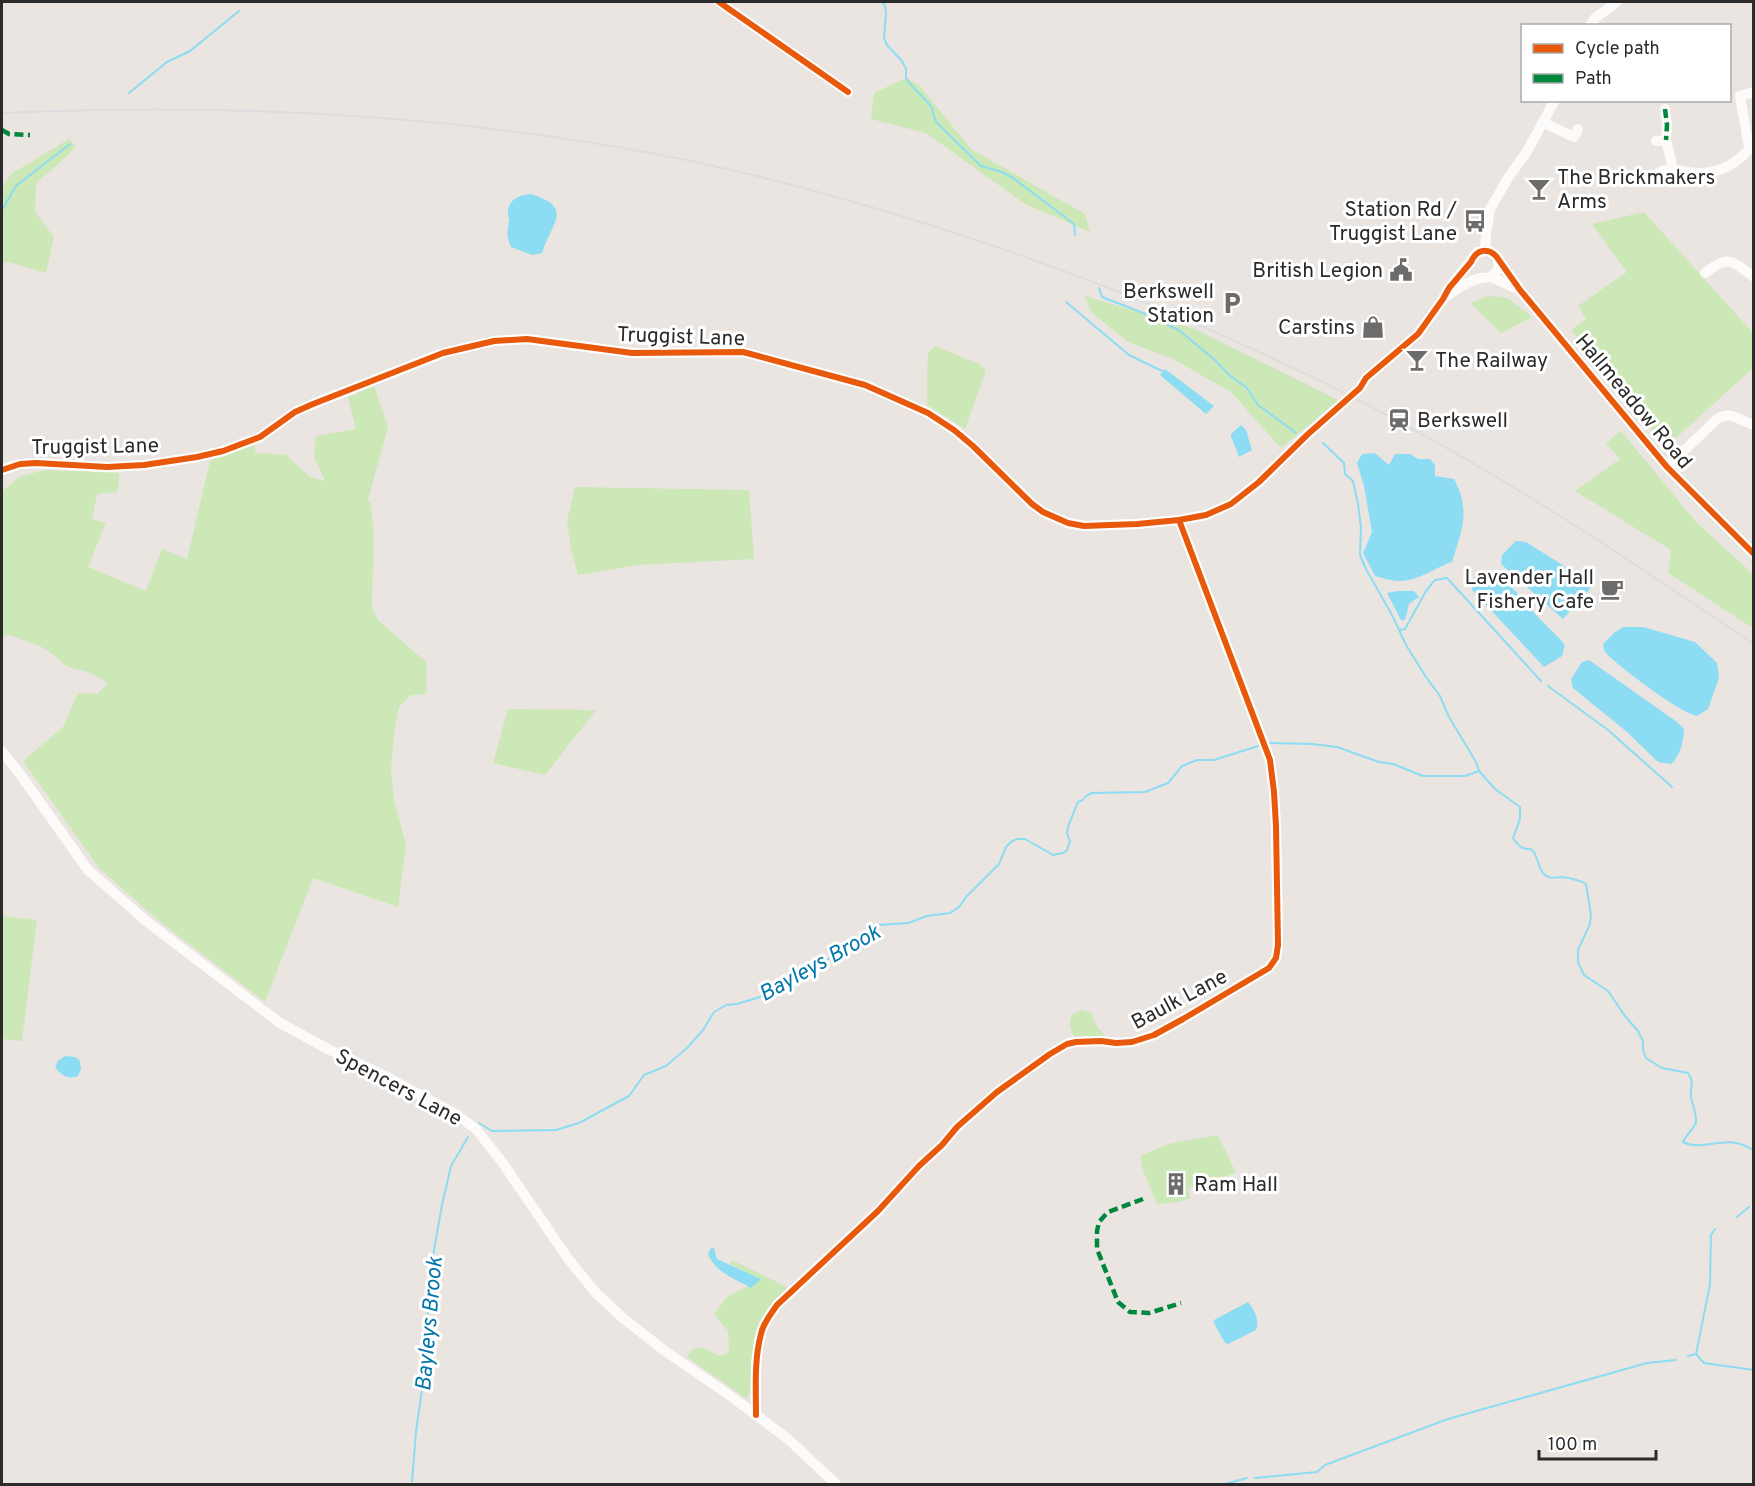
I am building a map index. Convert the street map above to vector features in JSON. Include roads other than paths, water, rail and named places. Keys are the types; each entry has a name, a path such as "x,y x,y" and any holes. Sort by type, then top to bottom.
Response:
{"street":[{"path":"1591,24 1595,18 1617,2"},
{"path":"1649,181 1654,174 1664,169 1695,173 1712,172 1727,168 1744,156 1753,147 1746,132 1740,96 1754,92"},
{"path":"1485,250 1490,209 1544,123 1554,102"},
{"path":"1665,109 1667,125 1661,140 1673,169"},
{"path":"1544,123 1575,136"},
{"path":"1360,388 1366,378 1418,334 1449,288 1478,252 1485,250 1493,253 1498,261 1498,269 1443,299"},
{"name":"Hallmeadow Road","path":"1498,261 1667,467 1754,554"},
{"path":"1705,273 1723,261 1731,261 1754,277"},
{"path":"1471,262 1472,270 1486,277"},
{"name":"Hallmeadow Road","path":"1486,277 1520,290"},
{"name":"Truggist Lane","path":"2,470 20,464 36,463 107,467 144,465 223,451 260,437 295,412 443,353 494,341 527,339 632,352 743,352 834,375 865,385 928,413 954,430 1043,512 1084,526 1137,524 1206,515 1231,504 1259,482 1347,400"},
{"path":"1667,467 1724,415 1730,415 1754,425"},
{"name":"Baulk Lane","path":"756,1415 756,1368 760,1334 765,1322 777,1305 878,1211 919,1166 942,1145 957,1126 997,1092 1066,1044 1101,1041 1132,1042 1154,1035 1269,969 1276,958 1278,878 1274,792 1270,760 1179,520"},
{"name":"Spencers Lane","path":"2,752 24,779 88,870 146,921 280,1023 437,1104 476,1129 569,1260 596,1293 664,1352 788,1439 836,1485"}],"water":[{"path":"531,194 553,205 556,211 554,225 542,253 532,255 511,247 507,235 510,204 519,197"},
{"path":"1165,369 1214,406 1206,414 1160,375"},
{"path":"1241,425 1246,430 1252,450 1239,457 1231,434"},
{"path":"1375,453 1389,465 1395,454 1410,454 1418,459 1430,459 1435,465 1435,476 1454,479 1462,501 1463,520 1452,562 1420,577 1406,580 1399,581 1375,576 1363,553 1372,532 1364,486 1357,463 1362,454"},
{"path":"1516,541 1526,542 1588,581 1590,589 1563,619 1501,564 1502,555"},
{"path":"1483,572 1500,579 1514,590 1565,645 1562,656 1544,667 1472,590 1475,576"},
{"path":"1414,591 1419,597 1409,604 1405,620 1401,620 1387,593"},
{"path":"1623,627 1643,627 1695,642 1717,663 1719,678 1708,709 1697,716 1688,713 1650,688 1606,653 1603,644"},
{"path":"1589,660 1684,729 1681,748 1671,764 1658,762 1627,732 1573,688 1571,679 1582,662"},
{"path":"65,1056 75,1057 80,1061 81,1069 78,1076 65,1076 55,1067 58,1061"},
{"path":"711,1248 714,1248 717,1259 761,1279 751,1288 726,1274 711,1261 708,1254"},
{"path":"1248,1302 1256,1315 1256,1330 1228,1344 1225,1343 1214,1320"}],"waterway":[{"path":"881,2 885,5 884,38 887,45 902,61 906,69 906,78 910,84 931,106 936,122 981,166 1013,178 1074,224 1075,235"},
{"path":"129,93 167,62 190,51 239,11"},
{"path":"2,210 16,186 70,144"},
{"path":"1099,288 1102,297 1151,316 1180,331 1247,388 1258,405 1296,433"},
{"path":"1066,302 1129,355 1162,371"},
{"name":"Bayleys Brook","path":"1323,443 1344,463 1345,474 1353,481 1361,527 1360,555 1406,645 1440,696 1479,771 1495,789 1520,807 1520,819 1513,838 1520,846 1534,852 1546,876 1568,878 1586,884 1591,915 1590,924 1578,950 1578,962 1584,975 1608,991 1638,1031 1643,1041 1646,1058 1662,1068 1688,1073 1690,1076 1696,1122 1683,1142 1691,1145 1735,1143 1754,1151"},
{"path":"1399,630 1405,629 1426,591 1435,580 1447,578 1541,681"},
{"path":"1548,686 1608,730 1672,787"},
{"name":"Bayleys Brook","path":"1270,743 1337,747 1423,776 1465,776 1479,771"},
{"name":"Bayleys Brook","path":"479,1123 492,1131 556,1130 579,1123 629,1096 644,1075 666,1066 687,1048 703,1030 714,1012 726,1005 760,997 842,951 862,933 878,925 908,923 927,916 950,913 959,907 999,864 1006,847 1012,841 1025,839 1053,855 1063,853 1067,850 1070,841 1067,833 1069,824 1078,802 1086,796 1092,793 1145,792 1168,783 1182,766 1197,760 1214,760 1258,746"},
{"name":"Bayleys Brook","path":"412,1481 426,1360 429,1278 451,1166 468,1137"},
{"name":"Bayleys Brook","path":"1737,1217 1749,1207"},
{"name":"Bayleys Brook","path":"1715,1229 1711,1235 1710,1284 1696,1354 1704,1363 1754,1370"},
{"path":"1688,1356 1696,1354"},
{"path":"1255,1478 1317,1472 1325,1465 1448,1419 1647,1363 1676,1360"},
{"path":"1225,1484 1247,1478"}],"tunnel":[{"path":"1347,400 1360,388"}],"railway":[{"path":"2,113 166,109 248,111 330,114 494,129 575,140 695,162 812,190 888,212 1064,271 1211,330 1307,374 1406,425 1508,484 1607,546 1754,644"}],"place":[{"name":"The Brickmakers Arms","path":"1539,189"},
{"name":"Station Rd / Truggist Lane","path":"1475,221"},
{"name":"British Legion","path":"1401,270"},
{"name":"Berkswell Station","path":"1232,303"},
{"name":"Carstins","path":"1373,327"},
{"name":"The Railway","path":"1417,360"},
{"name":"Berkswell","path":"1399,420"},
{"name":"Lavender Hall Fishery Cafe","path":"1612,589"},
{"name":"Ram Hall","path":"1176,1184"}]}
